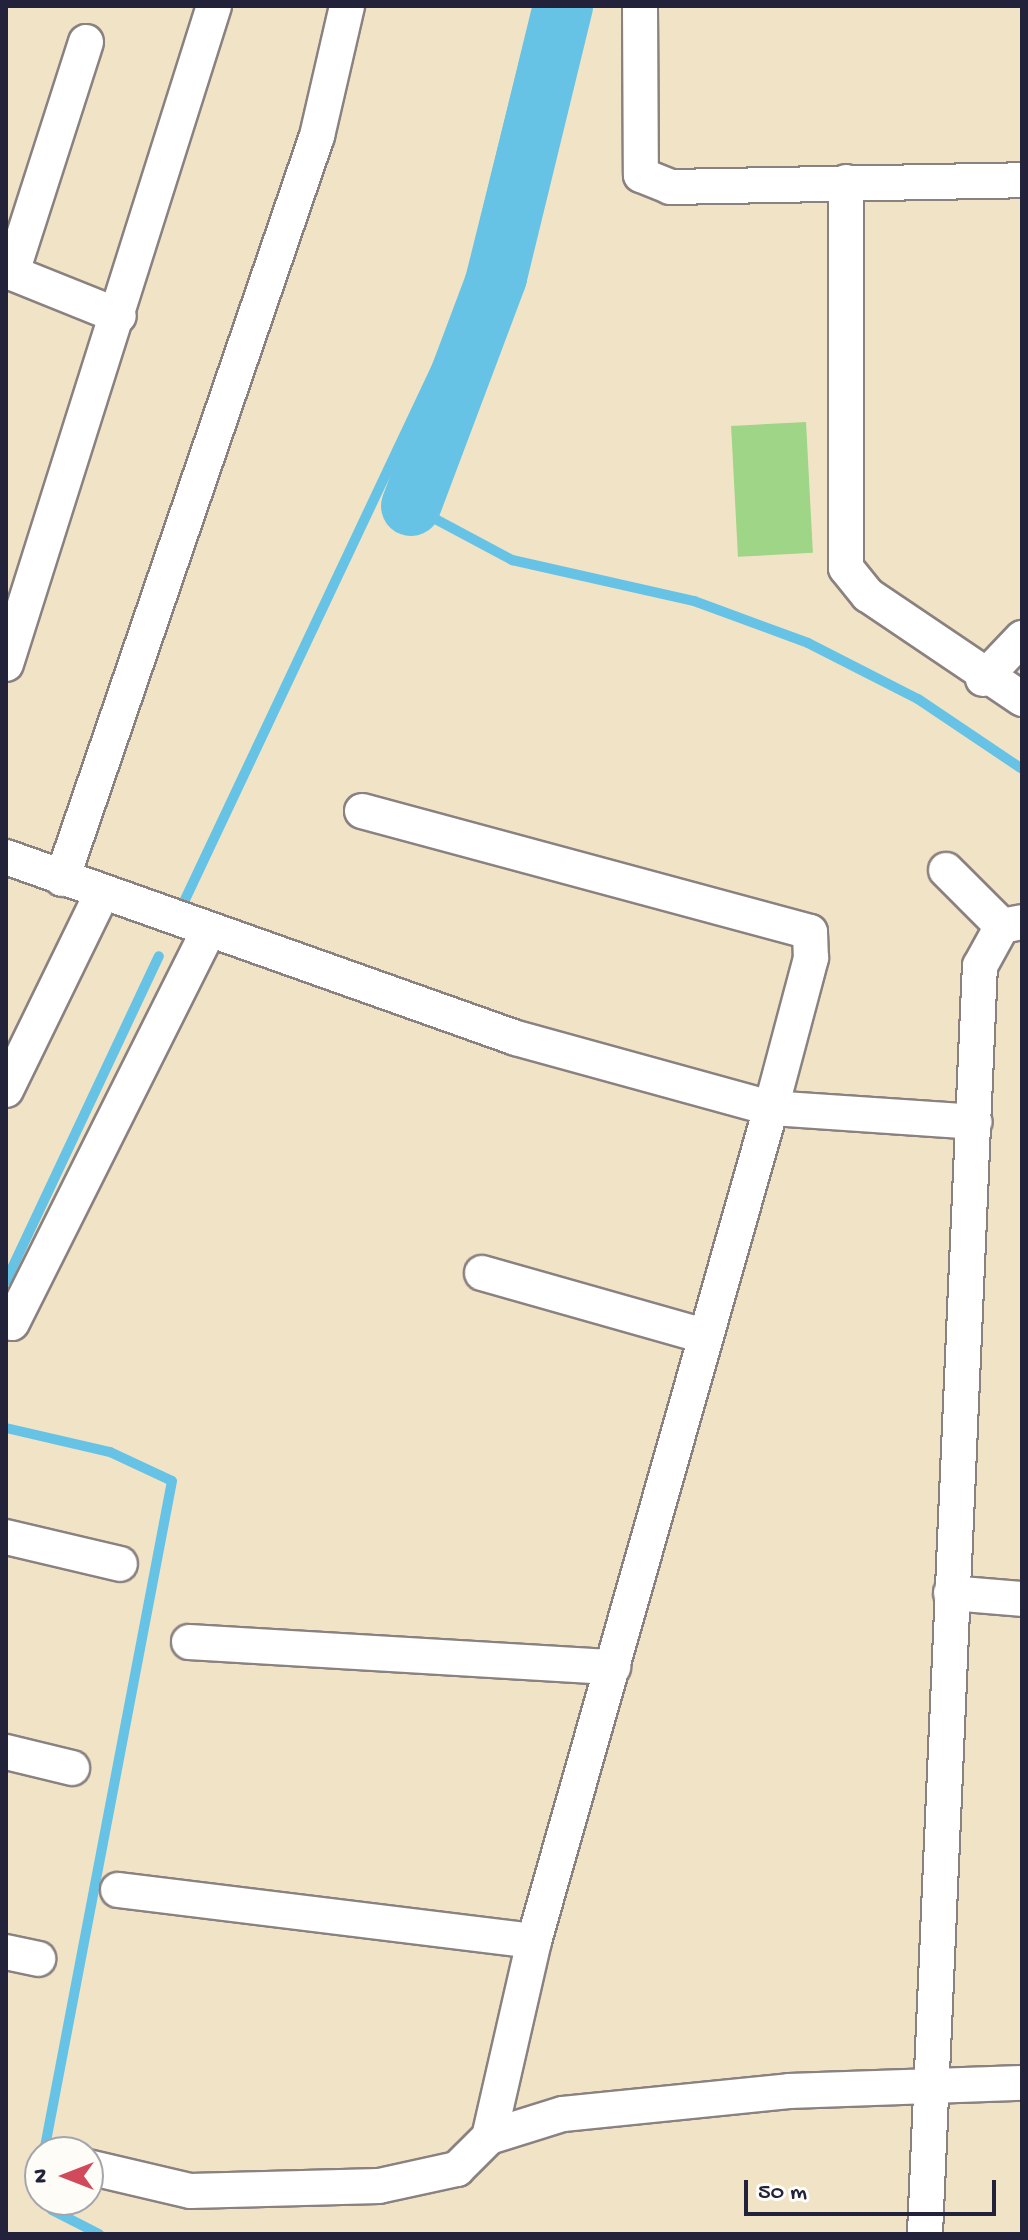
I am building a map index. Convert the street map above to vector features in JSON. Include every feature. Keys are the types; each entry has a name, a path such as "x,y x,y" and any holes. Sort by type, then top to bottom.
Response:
{"street":[{"path":"6,664 119,316 214,6"},
{"path":"62,879 317,136 347,6"},
{"path":"640,6 641,175 670,187 1022,180"},
{"path":"86,42 12,273 119,316"},
{"path":"846,182 841,520 846,568 868,595 983,679 1022,699"},
{"path":"983,679 1022,638"},
{"path":"362,811 810,932 811,958 534,1941 489,2137"},
{"path":"6,857 207,933 516,1038 771,1108 975,1122"},
{"path":"925,2234 980,966 1012,924 946,870"},
{"path":"7,1086 101,895"},
{"path":"12,1323 207,933"},
{"path":"482,1273 704,1336"},
{"path":"6,1537 120,1564"},
{"path":"951,1593 1022,1599"},
{"path":"189,1642 613,1667"},
{"path":"6,1752 72,1768"},
{"path":"118,1890 534,1941"},
{"path":"104,2171 190,2191 379,2186 457,2169 489,2137 563,2114 630,2106 930,2084 1022,2083"}],"green space":[{"path":"806,422 813,553 738,557 731,426"}],"waterway":[{"path":"182,906 461,315 538,6"},
{"path":"411,506 497,277 563,6"},
{"path":"411,506 512,560 694,601 808,643 918,699 1022,769"},
{"path":"6,1281 159,956"},
{"path":"6,1428 110,1452 172,1481 47,2136"},
{"path":"64,2216 99,2234"}]}
